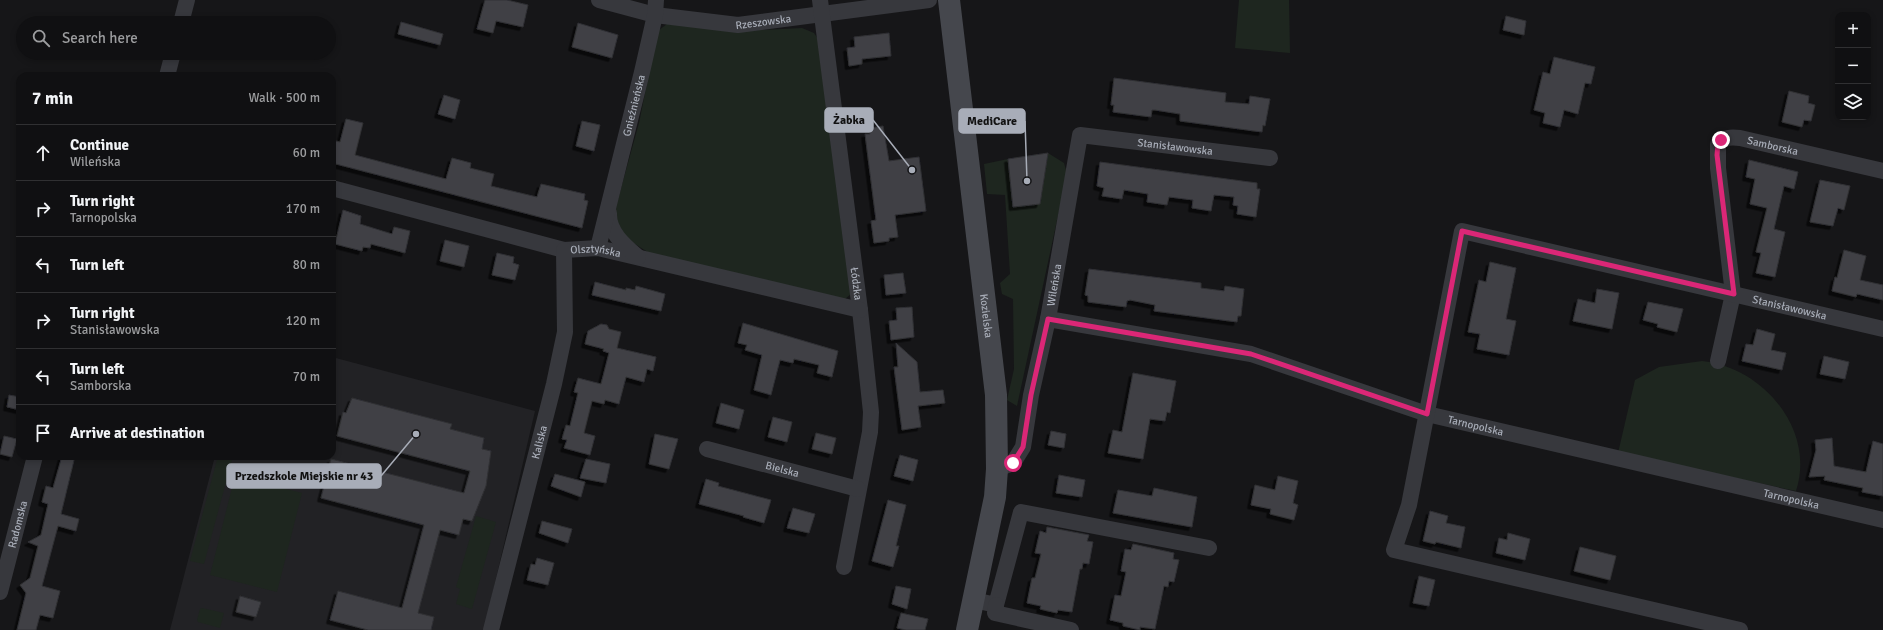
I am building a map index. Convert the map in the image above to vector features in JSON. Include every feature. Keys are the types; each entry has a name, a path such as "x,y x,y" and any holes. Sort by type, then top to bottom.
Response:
{"street":[{"path":"183,16 187,0"},
{"name":"Rzeszowska","path":"599,0 656,7 738,25 821,8 929,0"},
{"name":"Kozielska","path":"949,0 996,395 997,469 995,497 967,630"},
{"name":"Gnieźnieńska","path":"598,248 609,210 656,7"},
{"name":"Łódzka","path":"821,8 860,310 871,412 870,432 844,567"},
{"path":"167,72 171,60"},
{"name":"Wileńska","path":"997,469 1013,463 1023,447 1031,395 1048,319 1080,135"},
{"name":"Stanisławowska","path":"1080,135 1270,158"},
{"name":"Samborska","path":"1734,294 1717,155 1718,144 1721,140 1732,137 1740,138 1883,171"},
{"name":"Olsztyńska","path":"336,189 564,250 598,248 860,310"},
{"name":"Gnieźnieńska","path":"609,210 612,230 639,258"},
{"name":"Stanisławowska","path":"1427,414 1462,231 1883,329"},
{"name":"Kaliska","path":"491,630 554,384 565,332 564,250"},
{"path":"1718,361 1734,294"},
{"name":"Tarnopolska","path":"1048,319 1251,354 1427,414 1883,520"},
{"path":"1427,414 1409,505 1394,550 1740,630"},
{"name":"Bielska","path":"707,449 858,489"},
{"name":"Radomska","path":"0,592 34,460"},
{"path":"1071,630 995,613 1021,512 1209,548"},
{"path":"974,600 996,605"}],"shaded area":[{"path":"1239,0 1289,0 1290,53 1235,48"},
{"path":"667,24 739,31 802,28 814,33 818,39 851,294 845,299 649,253 632,242 619,229 615,210 639,123 656,39 659,30"},
{"path":"1048,153 1064,163 1067,174 1017,406 1007,400 1014,369 1013,299 1002,294 1000,283 1010,274 1005,195 987,194 984,164 1008,159 1013,206 1040,203"},
{"path":"336,358 535,411 484,630 170,630 214,460 336,460"},
{"path":"1702,361 1724,366 1745,375 1764,389 1779,405 1791,425 1798,446 1800,468 1796,491 1618,453 1635,380 1659,367"},
{"path":"217,460 232,460 204,564 190,561"},
{"path":"235,476 302,493 277,592 210,575"},
{"path":"476,516 496,522 472,609 456,604 460,589 456,587"},
{"path":"202,608 224,613 220,628 198,622 197,620 200,609"}],"building":[{"path":"485,0 507,0 528,5 523,27 496,21 493,33 477,29"},
{"path":"1506,16 1526,21 1524,35 1503,30"},
{"path":"401,22 443,34 440,45 398,34"},
{"path":"578,23 618,35 612,58 572,47"},
{"path":"889,33 891,56 862,59 862,64 849,66 847,48 855,47 854,37"},
{"path":"1554,57 1595,67 1591,84 1585,83 1578,114 1564,110 1560,127 1543,123 1545,113 1534,110 1543,72 1550,74"},
{"path":"1114,78 1226,93 1225,102 1249,104 1250,96 1270,99 1265,126 1263,125 1262,132 1180,121 1180,114 1155,110 1152,110 1151,117 1113,112 1114,105 1111,105"},
{"path":"1789,91 1809,96 1808,103 1815,105 1811,121 1804,120 1802,127 1782,122"},
{"path":"444,95 460,100 455,119 438,114"},
{"path":"346,119 363,123 355,155 446,179 452,158 471,163 470,168 494,174 491,186 537,197 541,184 585,194 584,200 588,201 582,228 336,164 336,141 340,142"},
{"path":"582,121 600,125 594,151 576,146"},
{"path":"883,126 889,161 919,157 926,211 895,215 898,237 889,238 889,241 874,243 871,221 876,220 865,134 870,134 870,128"},
{"path":"1048,153 1040,204 1013,207 1008,159"},
{"path":"1749,160 1798,172 1794,189 1784,186 1774,229 1785,232 1775,277 1756,273 1761,253 1756,252 1767,208 1750,204 1755,179 1746,177"},
{"path":"1100,162 1257,183 1257,189 1260,189 1256,217 1237,214 1238,206 1233,205 1234,197 1214,195 1211,211 1192,208 1193,200 1169,197 1167,205 1147,202 1148,194 1124,190 1122,199 1102,196 1104,188 1097,186"},
{"path":"1820,180 1850,186 1844,210 1838,208 1833,226 1810,222"},
{"path":"343,210 361,216 360,224 392,234 394,227 410,231 405,253 371,244 370,248 363,247 362,251 336,244"},
{"path":"445,240 469,246 464,267 440,261"},
{"path":"1844,250 1866,256 1860,280 1883,285 1883,300 1857,294 1856,297 1832,291"},
{"path":"497,253 514,257 513,263 519,265 515,280 492,275"},
{"path":"1490,262 1516,268 1506,319 1516,321 1509,355 1477,349 1480,334 1468,332 1479,280 1486,282"},
{"path":"1089,269 1201,283 1201,288 1224,291 1225,286 1244,289 1241,316 1238,316 1237,322 1154,311 1155,305 1130,300 1127,301 1126,307 1088,302 1088,296 1085,295"},
{"path":"903,273 906,293 886,295 884,275"},
{"path":"595,282 626,290 626,288 635,290 636,286 665,294 661,311 592,295"},
{"path":"1597,289 1619,293 1612,329 1573,321 1578,299 1595,303"},
{"path":"1648,302 1683,309 1677,332 1657,327 1658,324 1643,320"},
{"path":"912,307 914,337 891,340 889,321 897,320 896,308"},
{"path":"743,323 838,351 832,377 817,373 819,365 794,359 793,363 780,360 771,395 754,390 762,355 745,350 747,345 738,343"},
{"path":"601,324 607,325 609,329 621,332 617,348 656,357 653,371 647,369 644,382 626,377 619,404 605,400 604,404 592,401 584,433 595,436 590,455 564,448 567,440 562,439 566,425 570,426 578,393 574,392 578,378 601,384 609,353 603,351 604,349 585,344 588,331"},
{"path":"1757,329 1775,334 1771,350 1786,353 1782,370 1742,361 1746,344 1753,345"},
{"path":"896,343 917,362 920,392 943,390 945,403 918,406 921,427 902,430 894,367 898,367"},
{"path":"1824,356 1849,362 1845,379 1820,374"},
{"path":"1133,373 1176,381 1170,413 1167,412 1165,421 1150,419 1143,459 1108,453 1113,430 1122,432"},
{"path":"9,395 16,396 16,409 7,407"},
{"path":"352,398 452,424 450,429 484,438 482,449 491,451 486,486 472,521 463,519 459,535 440,530 418,613 434,617 431,630 368,630 330,620 338,591 402,608 424,525 321,498 331,460 464,493 470,471 337,436 343,412 346,413"},
{"path":"721,403 744,410 739,429 716,423"},
{"path":"773,417 792,422 787,442 768,437"},
{"path":"1051,431 1066,434 1064,448 1048,445"},
{"path":"816,433 836,438 832,454 812,449"},
{"path":"655,434 678,439 669,469 649,464"},
{"path":"4,436 16,439 12,457 0,454"},
{"path":"1832,438 1834,466 1866,472 1873,441 1883,444 1883,496 1862,492 1863,488 1824,480 1825,476 1809,477 1816,450 1815,440"},
{"path":"900,455 918,460 913,481 894,476"},
{"path":"586,459 610,464 606,483 580,478"},
{"path":"61,460 74,460 61,514 79,519 76,531 58,526 42,586 60,591 53,618 40,615 36,630 17,630 26,593 20,585 30,578 38,546 28,542 41,535 48,504 42,502 46,486 53,488"},
{"path":"555,474 585,482 581,497 551,486"},
{"path":"1059,475 1085,480 1082,497 1056,493"},
{"path":"1278,476 1298,481 1293,503 1298,505 1294,520 1270,514 1271,509 1251,505 1255,485 1275,490"},
{"path":"706,479 719,483 718,486 771,500 764,523 699,504"},
{"path":"1154,488 1197,497 1192,527 1113,513 1118,490 1152,496"},
{"path":"888,500 906,505 896,546 899,546 893,567 872,561"},
{"path":"793,508 815,514 809,533 787,528"},
{"path":"1430,511 1448,516 1446,523 1465,527 1461,548 1436,542 1435,544 1423,541"},
{"path":"542,521 572,529 568,543 539,533"},
{"path":"1047,527 1089,535 1087,541 1093,542 1089,564 1083,563 1082,569 1080,569 1072,612 1058,610 1057,613 1040,609 1041,606 1027,603 1032,578 1035,578 1041,554 1035,553 1040,531 1046,533"},
{"path":"1508,533 1530,539 1525,560 1496,553 1499,538 1507,540"},
{"path":"1133,544 1174,553 1173,559 1179,560 1174,582 1169,581 1168,587 1164,586 1155,629 1140,627 1140,630 1123,626 1123,623 1110,620 1115,595 1121,596 1126,572 1121,571 1125,549 1131,550"},
{"path":"1580,547 1616,556 1610,580 1574,571"},
{"path":"537,558 554,563 548,585 527,580 531,564 535,565"},
{"path":"1419,576 1435,580 1429,606 1413,603"},
{"path":"896,586 911,589 907,609 892,604"},
{"path":"240,596 261,602 256,617 236,612"},
{"path":"901,613 928,619 925,630 906,630 897,628"}],"place":[{"name":"Żabka","path":"912,170"},
{"name":"MediCare","path":"1027,181"},
{"name":"Przedszkole Miejskie nr 43","path":"416,434"}],"route":[{"path":"1013,463 1023,447 1031,395 1048,319 1251,354 1427,414 1462,231 1734,294 1717,155 1718,144 1721,140"}]}
